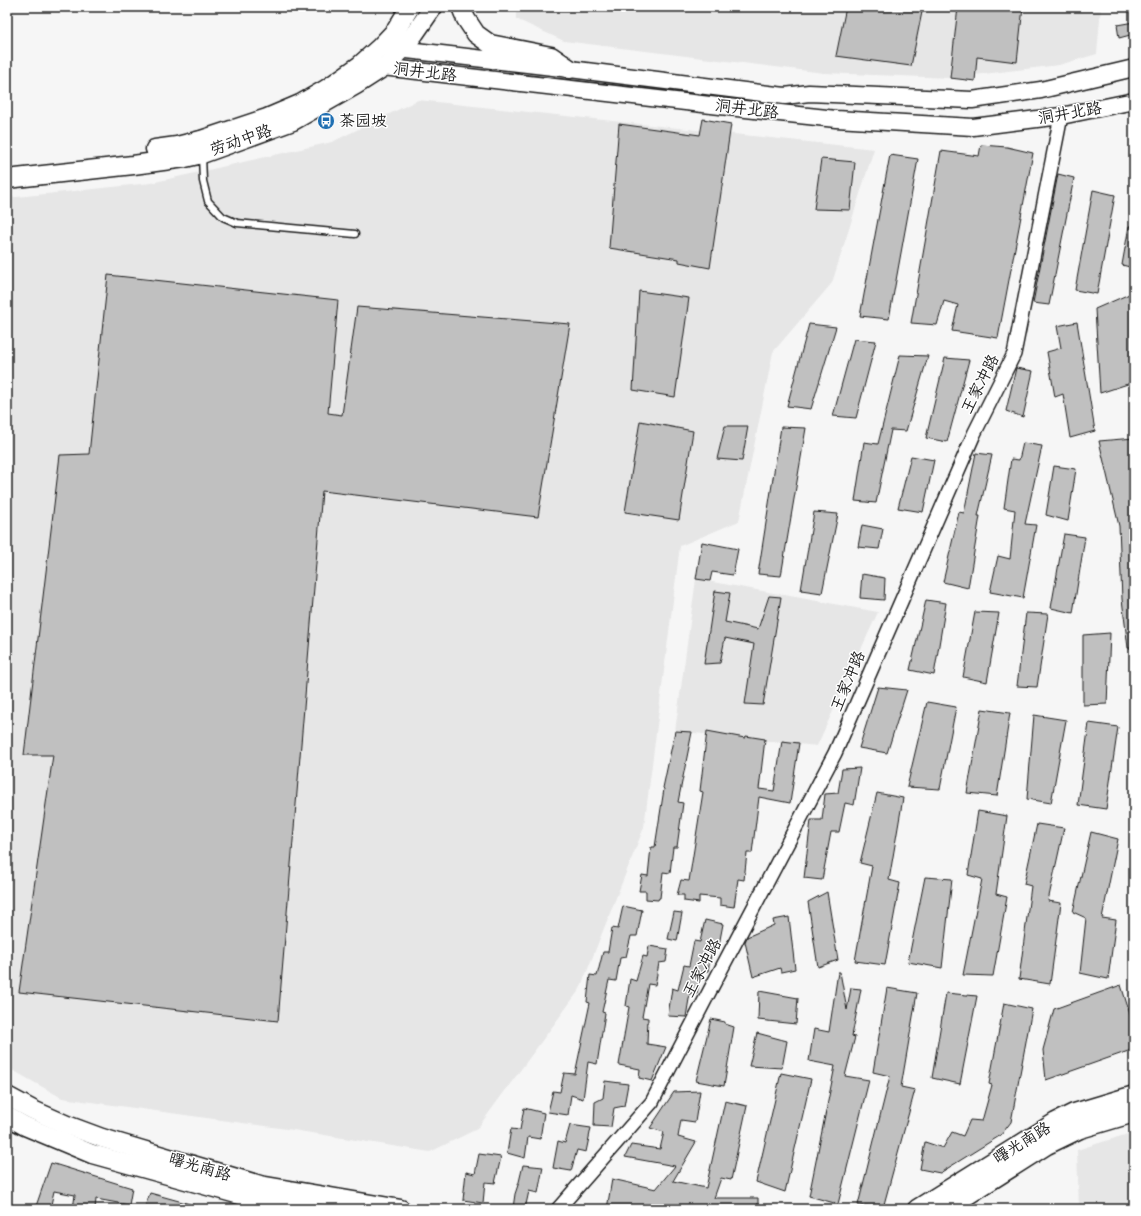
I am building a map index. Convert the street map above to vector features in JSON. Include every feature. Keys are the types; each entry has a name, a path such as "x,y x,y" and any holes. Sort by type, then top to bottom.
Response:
{"main road":[{"name":"劳动中路","path":"7,179 185,158 202,146 300,104 326,89 360,65 380,47 396,30 410,7"},
{"name":"劳动中路","path":"7,168 177,146 202,146 271,130 293,121 384,67 415,34 433,7"},
{"path":"461,7 466,19 476,34 490,44 551,56 570,68"},
{"name":"曙光南路","path":"917,1209 1056,1122 1074,1113 1134,1095"},
{"name":"曙光南路","path":"7,1096 66,1125 267,1199 401,1209"},
{"name":"曙光南路","path":"946,1209 1062,1137 1080,1129 1134,1114"},
{"name":"曙光南路","path":"7,1116 31,1129 92,1154 310,1209"}],"street":[{"name":"洞井北路","path":"380,47 570,68 785,96 809,93 972,100 1040,90 1134,68"},
{"name":"洞井北路","path":"360,65 836,119 973,127 1061,116 1134,101"},
{"name":"王家冲路","path":"558,1209 652,1102 835,753 974,434 1014,354 1061,116"}],"lane":[{"path":"202,146 203,181 208,201 223,217 237,223 354,234"}],"shaded area":[{"path":"516,7 1101,7 1097,54 1059,65 950,78 824,73 564,41 516,19"},
{"path":"418,100 874,149 832,283 773,352 739,521 680,546 644,827 580,989 477,1129 430,1152 287,1129 62,1098 7,1067 7,198 151,183 332,142"},
{"path":"696,579 878,612 817,746 675,731"},
{"path":"1134,1132 1134,1209 1079,1209 1077,1150"}],"building":[{"path":"846,7 923,7 911,66 836,56"},
{"path":"958,7 1023,7 1017,62 977,57 975,81 950,78"},
{"path":"1134,22 1134,34 1119,38 1117,25"},
{"path":"703,119 731,124 710,268 679,262 679,259 609,248 619,124 700,135"},
{"path":"981,145 1007,147 1033,153 998,338 952,331 958,305 944,301 937,325 911,323 941,151 979,156"},
{"path":"890,155 918,159 889,319 860,316"},
{"path":"821,159 855,162 850,210 814,209"},
{"path":"1058,174 1074,178 1049,305 1033,303"},
{"path":"1093,190 1115,195 1097,294 1075,290"},
{"path":"1129,226 1134,226 1134,268 1122,265"},
{"path":"108,275 338,300 328,413 342,415 357,307 570,324 538,517 322,491 278,1021 19,992 53,755 24,755 60,455 89,454"},
{"path":"639,291 689,298 675,397 633,390"},
{"path":"1134,292 1134,382 1100,393 1095,309"},
{"path":"1077,322 1095,431 1070,438 1063,394 1055,397 1047,352 1061,348 1057,326"},
{"path":"809,324 836,327 811,409 787,406"},
{"path":"854,339 876,341 856,418 833,416"},
{"path":"900,355 928,356 906,431 891,430 876,503 855,501 864,442 878,444"},
{"path":"945,358 969,360 947,442 926,438"},
{"path":"1016,368 1033,371 1023,417 1006,411"},
{"path":"640,421 693,431 679,520 625,512"},
{"path":"725,426 748,426 742,461 717,459"},
{"path":"781,427 806,428 781,576 758,574"},
{"path":"1134,438 1134,648 1128,648 1122,599 1119,526 1099,441"},
{"path":"1023,443 1042,446 1025,524 1036,525 1023,598 990,592 998,556 1010,559 1015,510 1004,508 1011,459 1019,460"},
{"path":"976,453 992,455 978,516 980,516 968,588 943,582 959,512 964,513"},
{"path":"911,456 934,460 923,512 898,508"},
{"path":"1054,466 1076,469 1068,521 1046,515"},
{"path":"814,512 838,514 822,593 801,590"},
{"path":"862,525 883,529 879,549 858,547"},
{"path":"1064,534 1085,537 1073,613 1051,608"},
{"path":"702,542 738,549 733,575 712,572 710,581 696,579"},
{"path":"862,574 885,578 884,600 860,598"},
{"path":"715,591 730,593 725,622 758,629 769,596 781,597 763,705 745,704 754,644 725,638 720,663 704,664"},
{"path":"926,600 946,603 934,675 910,670"},
{"path":"975,612 999,613 987,682 963,677"},
{"path":"1026,613 1048,614 1037,687 1017,686"},
{"path":"1110,633 1107,704 1083,705 1083,635"},
{"path":"878,687 907,690 887,753 859,748"},
{"path":"927,702 956,707 940,789 907,787"},
{"path":"982,709 1010,713 997,796 967,793"},
{"path":"1034,715 1066,720 1051,803 1027,799"},
{"path":"1089,723 1118,727 1106,809 1078,805"},
{"path":"675,731 692,732 678,802 683,803 677,847 673,847 670,873 663,872 660,898 658,900 646,899 646,891 639,891 642,875 648,876 651,847 655,847 663,788"},
{"path":"707,731 745,738 746,736 765,739 759,789 774,791 782,741 799,743 790,803 759,797 752,853 747,853 744,880 738,879 734,907 720,905 720,898 699,896 699,903 684,901 684,895 677,895 681,880 689,881 703,792 700,791"},
{"path":"860,768 854,805 845,803 839,832 831,832 822,880 804,878 811,820 822,820 825,794 838,793 842,769"},
{"path":"877,793 903,798 889,880 900,883 885,965 855,961 872,866 860,863"},
{"path":"978,811 1007,816 996,894 1007,897 993,976 963,975 982,879 968,875"},
{"path":"1037,824 1064,828 1048,901 1061,903 1050,984 1019,979 1031,886 1024,884"},
{"path":"1091,832 1118,839 1102,918 1116,920 1108,979 1080,973 1086,918 1073,912"},
{"path":"925,877 952,879 942,968 908,962"},
{"path":"827,892 838,960 818,967 808,902"},
{"path":"623,906 642,910 637,936 631,936 626,957 620,958 616,981 609,980 602,1012 605,1013 597,1064 588,1062 583,1099 571,1095 568,1115 548,1112 553,1091 560,1092 564,1073 575,1074 590,1003 587,1002 590,975 597,976 603,952 608,952 612,928 618,929"},
{"path":"674,912 682,913 677,941 668,939"},
{"path":"789,917 795,969 781,972 780,968 753,977 745,942 747,937 774,925 773,920"},
{"path":"705,920 723,924 718,950 712,949 708,971 701,972 697,994 690,993 686,1017 668,1016 672,988 678,990 684,965 689,966 694,941 700,942"},
{"path":"649,946 668,949 666,962 659,963 655,985 648,984 642,1017 648,1018 647,1044 666,1047 652,1081 639,1078 640,1069 619,1065 629,1007 626,1006 630,979 636,981 643,956 647,957"},
{"path":"838,972 840,972 847,1010 851,988 861,989 852,1036 855,1037 845,1076 869,1080 838,1204 809,1196 835,1066 809,1061 814,1029 829,1032"},
{"path":"1121,985 1134,1027 1134,1049 1046,1080 1043,1050 1054,1009"},
{"path":"887,988 917,993 901,1087 915,1090 883,1208 858,1205 890,1076 873,1072"},
{"path":"759,991 798,998 796,1024 758,1020"},
{"path":"946,993 977,996 960,1084 932,1078"},
{"path":"1004,1003 1032,1009 1011,1122 1001,1135 940,1173 920,1169 925,1142 943,1148 952,1132 963,1136 970,1120 982,1121 992,1085 989,1084"},
{"path":"711,1019 725,1022 725,1024 734,1027 724,1086 696,1081"},
{"path":"757,1033 787,1041 782,1068 749,1066"},
{"path":"781,1073 811,1079 785,1192 756,1182"},
{"path":"605,1081 628,1084 624,1106 614,1108 611,1127 594,1126 595,1102 603,1098"},
{"path":"700,1091 695,1122 681,1120 678,1137 696,1142 673,1181 706,1188 725,1101 747,1106 731,1180 721,1178 714,1198 758,1198 758,1209 607,1209 612,1179 656,1189 675,1166 625,1157 631,1145 660,1149 664,1132 650,1128 674,1092"},
{"path":"524,1108 544,1113 540,1139 528,1137 525,1158 507,1153 511,1129 520,1130"},
{"path":"570,1125 591,1128 586,1152 577,1150 571,1171 553,1168 558,1141 565,1143"},
{"path":"479,1154 501,1157 495,1183 485,1182 483,1203 463,1200 466,1172 475,1174"},
{"path":"51,1163 132,1188 129,1205 96,1199 95,1209 73,1209 75,1195 54,1191 50,1209 35,1209"},
{"path":"523,1165 543,1167 538,1193 529,1191 525,1209 513,1208 515,1194"},
{"path":"150,1193 197,1206 197,1209 144,1209"}],"place":[{"name":"茶园坡","path":"326,121"}]}
